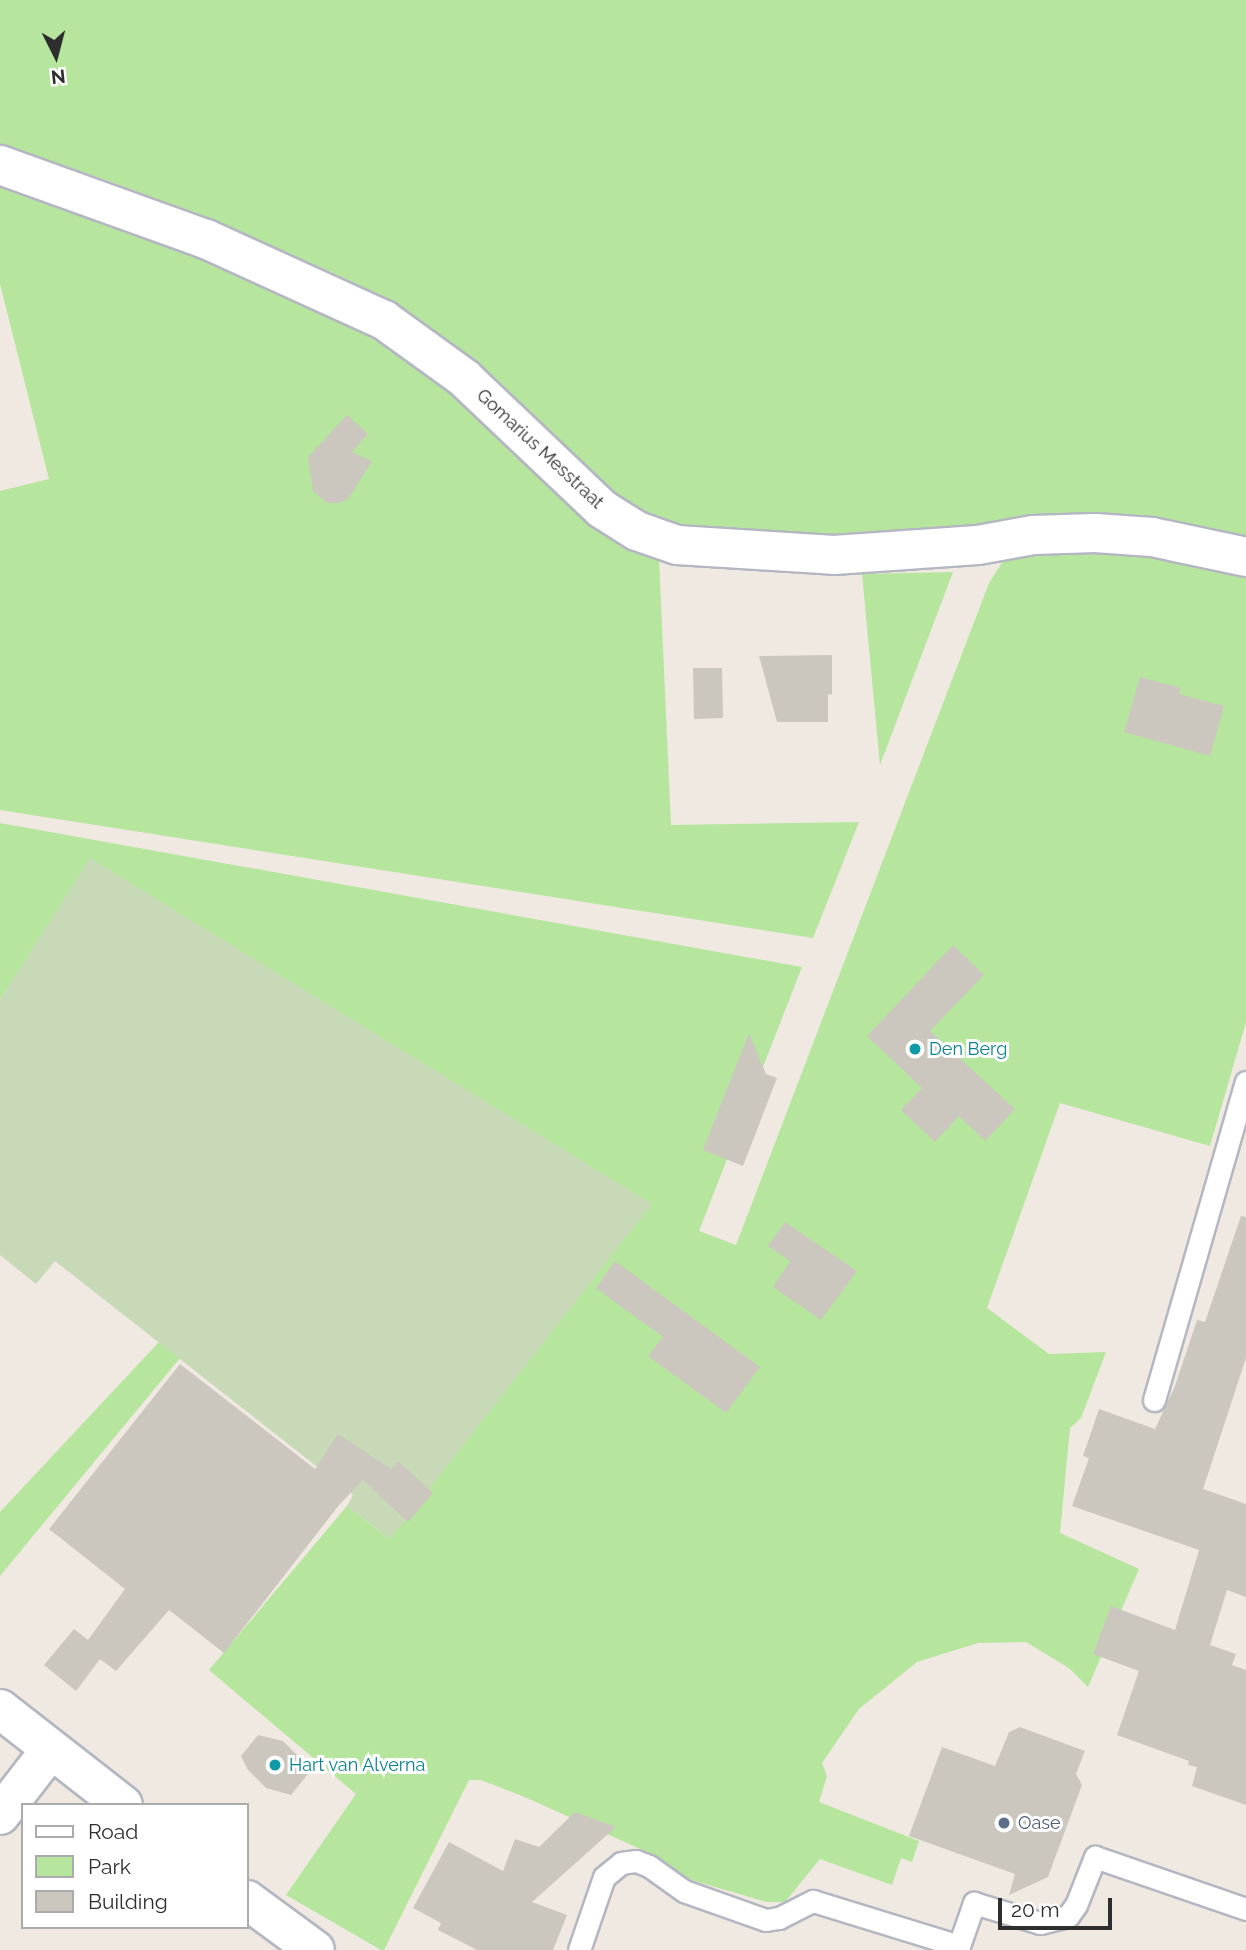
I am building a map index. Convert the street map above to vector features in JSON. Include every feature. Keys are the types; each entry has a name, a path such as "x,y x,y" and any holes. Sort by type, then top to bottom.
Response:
{"street":[{"name":"Gomarius Messtraat","path":"0,165 206,239 384,320 464,378 602,509 637,531 677,545 834,555 978,545 1033,535 1095,533 1152,537 1246,557"},
{"path":"0,1709 120,1803"},
{"path":"0,1815 51,1749"},
{"path":"248,1901 316,1950"}],"lane":[{"path":"1154,1400 1246,1082"},
{"path":"579,1950 604,1877 621,1863 636,1861 649,1866 684,1891 766,1920 779,1918 813,1901 959,1946 974,1903 1040,1923 1068,1916 1076,1905 1095,1857 1246,1909"}],"green space":[{"path":"0,0 1246,0 1246,539 987,524 890,534 808,537 694,530 649,518 617,499 445,338 397,305 331,272 212,220 106,180 0,145"},
{"path":"0,183 201,257 372,335 449,386 625,545 659,559 671,825 859,822 813,938 0,810 0,491 49,479 0,284"},
{"path":"1133,550 1246,573 1246,1022 1210,1146 1060,1103 987,1308 1049,1354 1106,1352 1081,1418 1070,1428 1060,1533 1139,1569 1088,1687 1069,1668 1026,1642 978,1643 917,1662 859,1709 822,1763 827,1776 819,1802 919,1841 912,1862 901,1858 892,1885 820,1859 785,1902 767,1902 688,1879 658,1857 527,1798 481,1780 469,1780 384,1950 381,1950 286,1895 356,1794 209,1670 347,1506 390,1539 90,859 0,1000 0,823 802,967 699,1231 736,1245 989,583 1003,561 1034,554"},
{"path":"953,572 880,765 862,574"},
{"path":"90,858 652,1204 390,1539 347,1506 353,1495 55,1261 36,1284 0,1255 0,1000"},
{"path":"159,1342 180,1358 0,1576 0,1512"}],"building":[{"path":"347,415 368,434 352,452 372,461 349,498 339,503 327,503 313,491 308,457"},
{"path":"832,655 832,695 828,694 828,722 777,722 759,656"},
{"path":"693,668 722,668 723,718 694,719"},
{"path":"1140,677 1181,688 1179,694 1224,706 1210,756 1124,732"},
{"name":"Den Berg","path":"953,945 984,975 930,1031 1015,1109 985,1141 959,1116 935,1142 901,1110 922,1088 867,1036"},
{"path":"749,1033 766,1074 777,1078 743,1166 703,1150"},
{"path":"1241,1216 1246,1217 1246,1358 1203,1489 1246,1504 1246,1597 1227,1590 1210,1645 1236,1654 1232,1665 1246,1670 1246,1805 1192,1786 1197,1767 1188,1765 1189,1761 1117,1735 1139,1671 1093,1654 1111,1606 1175,1630 1199,1550 1072,1506 1089,1458 1083,1456 1099,1409 1155,1429 1175,1386 1197,1320 1205,1322"},
{"path":"785,1222 857,1271 821,1320 773,1287 790,1261 768,1246"},
{"path":"615,1261 760,1367 726,1413 648,1356 663,1337 596,1288"},
{"path":"180,1364 315,1469 338,1434 391,1469 398,1461 433,1493 408,1522 363,1480 339,1505 224,1653 169,1610 116,1671 100,1659 76,1691 44,1665 74,1629 88,1640 125,1589 49,1529"},
{"path":"1020,1727 1085,1751 1076,1774 1082,1785 1048,1877 1009,1895 1015,1874 909,1836 942,1747 995,1766 1009,1732"},
{"name":"Hart van Alverna","path":"258,1735 283,1741 301,1759 308,1774 291,1795 266,1788 248,1770 241,1756"},
{"path":"575,1812 616,1827 532,1902 567,1915 553,1950 477,1950 438,1930 441,1923 413,1908 449,1842 503,1871 515,1839 539,1847"}],"place":[{"name":"Den Berg","path":"915,1049"},
{"name":"Hart van Alverna","path":"275,1765"},
{"name":"Oase","path":"1004,1823"}]}
